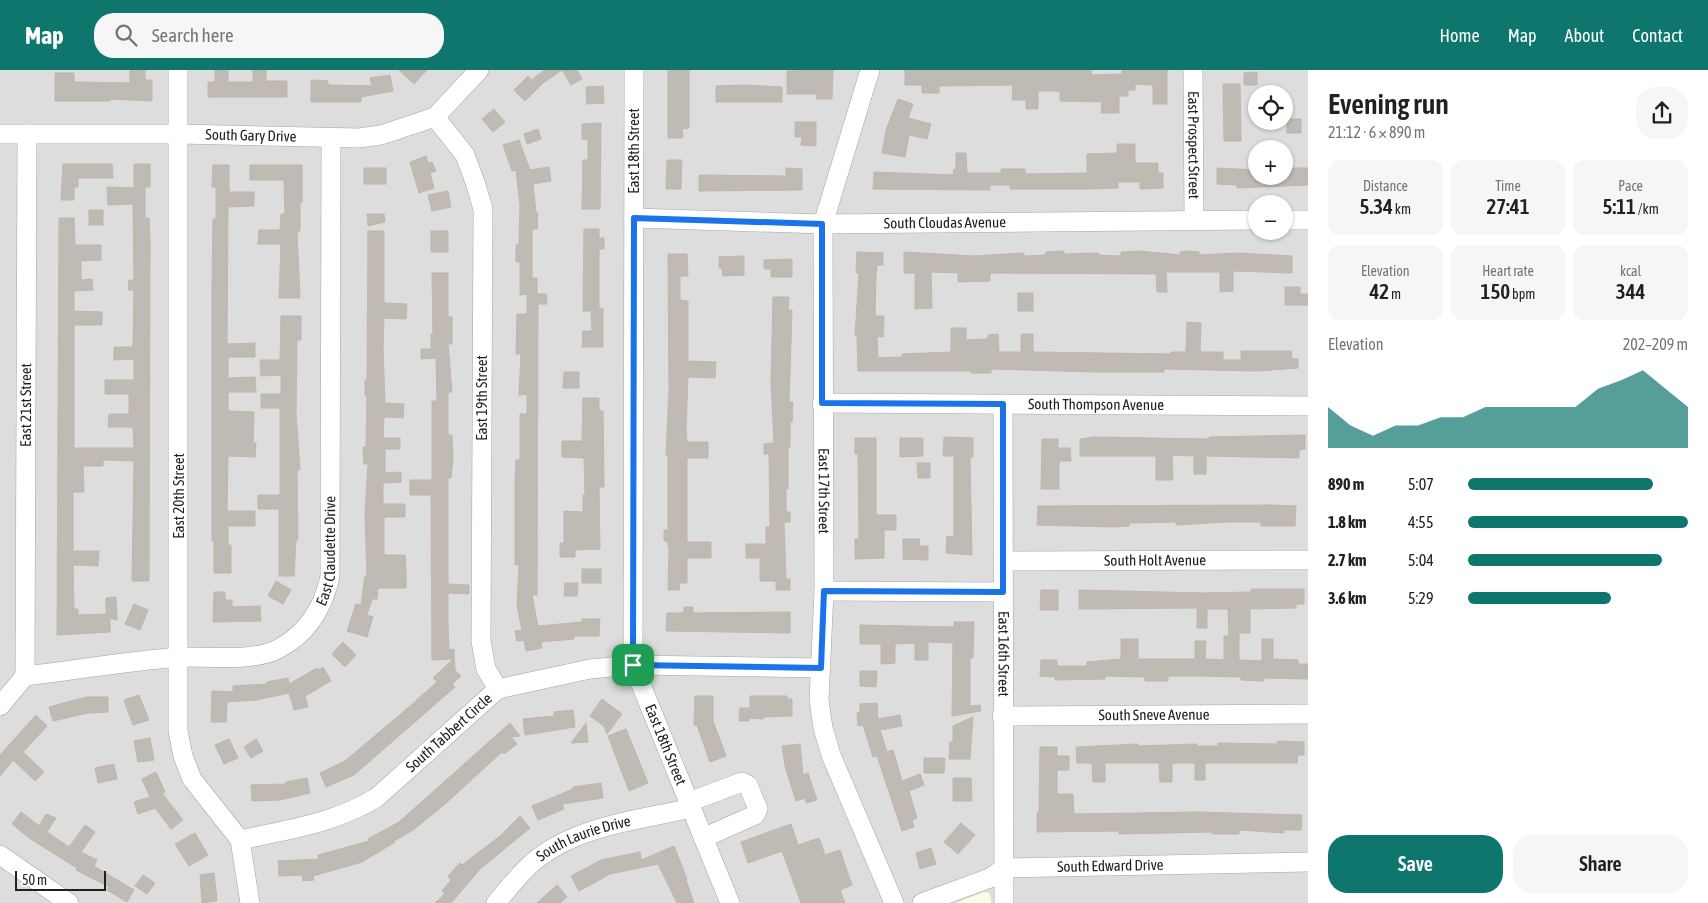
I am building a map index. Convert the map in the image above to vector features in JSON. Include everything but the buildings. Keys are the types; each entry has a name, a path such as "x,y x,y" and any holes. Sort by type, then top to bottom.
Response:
{"street":[{"name":"East 20th Street","path":"178,70 178,731 183,756 192,779 240,840 250,903"},
{"name":"East 18th Street","path":"634,70 633,665 730,903"},
{"name":"East 17th Street","path":"870,70 822,224 824,591 819,700 822,728 831,755 894,903"},
{"name":"East Prospect Street","path":"1193,70 1194,220"},
{"name":"South Gary Drive","path":"0,134 179,134 359,138 381,135 435,116 474,71"},
{"name":"East 19th Street","path":"435,116 465,155 482,209 481,641 486,669 498,689"},
{"name":"East 21st Street","path":"24,676 27,134"},
{"name":"East Claudette Drive","path":"24,676 179,658 255,655 277,650 310,624 326,594 330,577 331,138"},
{"name":"South Cloudas Avenue","path":"634,218 822,224 1248,220"},
{"path":"1293,220 1308,220"},
{"name":"South Thompson Avenue","path":"822,403 1308,406"},
{"name":"East 16th Street","path":"1003,404 1002,716 1004,903"},
{"name":"South Holt Avenue","path":"1003,561 1308,560"},
{"path":"824,591 1003,592"},
{"name":"South Tabbert Circle","path":"240,840 317,825 357,809 376,798 498,689 590,669 633,665 821,668"},
{"path":"0,706 24,676"},
{"name":"South Sneve Avenue","path":"1002,716 1308,714"},
{"name":"South Laurie Drive","path":"496,903 537,859 561,843 602,828 690,805 742,782 748,785 758,809 755,815 703,838"},
{"path":"0,855 69,903"},
{"name":"South Edward Drive","path":"922,903 990,878 1004,868 1308,862"}],"shaded area":[{"path":"0,70 1308,70 1308,903 991,903 991,896 984,892 956,903 0,903"},
{"path":"984,892 989,893 991,903 956,903"}],"route":[{"path":"634,218 822,224 822,403 1003,404 1003,592 824,591 821,668 633,665 634,218"}]}
